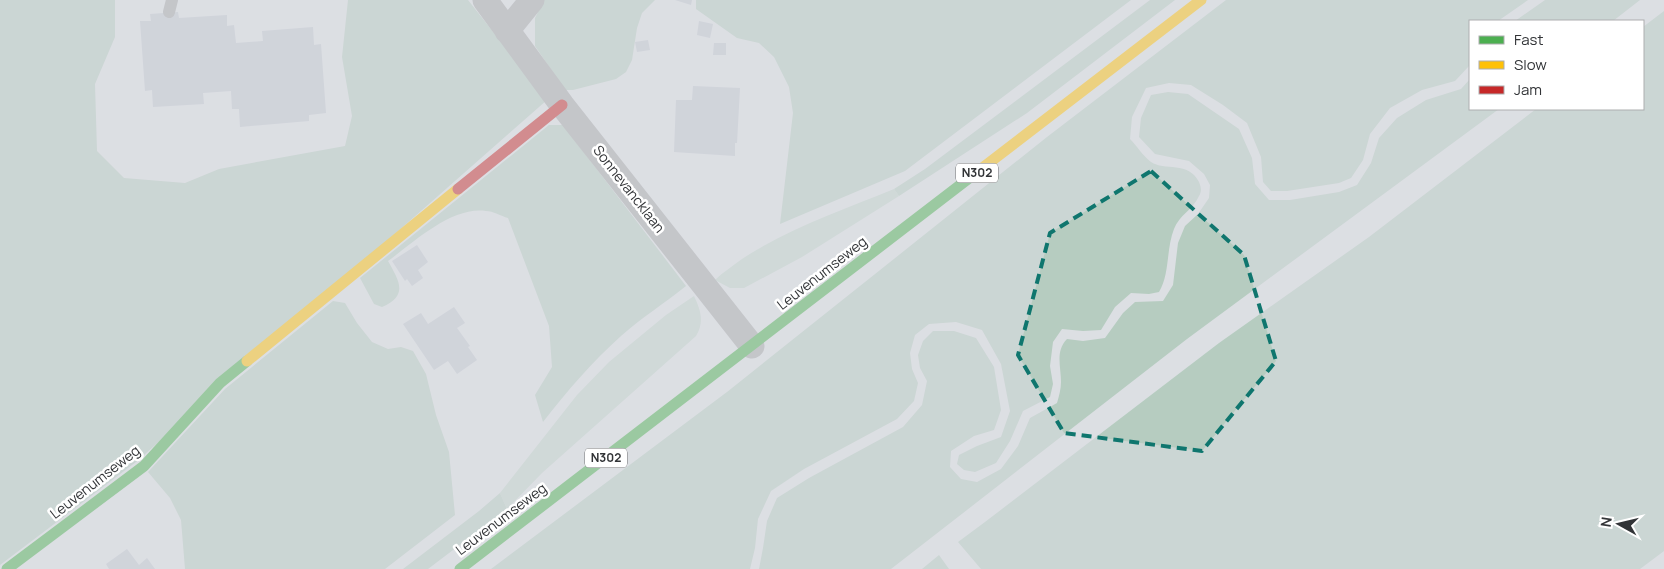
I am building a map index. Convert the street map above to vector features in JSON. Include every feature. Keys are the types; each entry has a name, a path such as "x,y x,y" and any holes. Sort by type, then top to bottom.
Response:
{"main road":[{"name":"Leuvenumseweg","path":"460,569 1202,0"},
{"name":"Leuvenumseweg","path":"7,569 144,466 220,383 562,104"}],"street":[{"name":"Sonnevancklaan","path":"484,0 562,104 752,346"},
{"path":"507,31 532,0"}],"highlighted area":[{"path":"1151,171 1244,255 1276,361 1202,451 1064,433 1018,355 1050,233"}],"green space":[{"path":"0,0 115,0 115,37 95,84 97,151 124,178 185,183 219,169 345,146 352,116 342,57 348,0 468,0 547,100 136,462 0,565"},
{"path":"544,0 655,0 642,13 637,28 632,60 626,72 616,79 573,90 565,90 535,46 535,18"},
{"path":"696,0 1131,0 905,171 780,224 793,113 789,87 774,57 759,43 737,38 696,9"},
{"path":"1150,0 1175,0 1027,113 899,196 894,189 925,169"},
{"path":"1226,0 1528,0 1499,20 1469,20 1469,66 1455,81 1422,90 1390,108 1370,134 1363,160 1351,178 1339,183 1287,191 1271,191 1263,182 1261,157 1247,123 1191,85 1169,83 1146,88 1132,117 1130,139 1145,157 1156,165 1183,169 1195,175 1199,182 1200,194 1176,224 1170,245 1165,277 1159,292 1149,294 1131,293 1115,307 1101,330 1062,329 1053,342 1050,366 1053,384 1050,397 1023,411 1010,441 996,463 975,472 964,470 957,464 959,455 1001,437 1010,411 1001,364 982,330 956,322 929,324 915,335 910,353 912,369 918,383 914,401 897,419 804,469 771,491 758,519 755,548 750,569 491,569 727,392 1047,137"},
{"path":"1545,0 1640,0 1614,20 1516,20"},
{"path":"1664,11 1664,551 1640,569 981,569 958,542 1219,343 1369,237 1535,110 1644,110 1644,26"},
{"path":"1469,80 1469,110 1498,110 1187,339 891,569 759,569 767,521 777,498 809,478 903,427 922,405 927,381 920,368 918,355 923,341 933,331 954,331 976,338 994,367 1001,410 994,430 974,436 951,451 950,467 961,479 977,482 1001,469 1018,446 1030,418 1057,403 1061,385 1060,354 1063,344 1067,339 1083,341 1105,338 1123,313 1135,302 1163,301 1173,285 1178,243 1185,226 1198,214 1209,198 1210,185 1204,174 1189,161 1155,154 1139,137 1141,118 1151,95 1168,92 1188,94 1239,129 1252,158 1255,184 1269,200 1290,200 1339,192 1357,185 1371,163 1379,138 1397,118 1426,100 1461,89"},
{"path":"549,125 563,125 686,286 610,346 580,377 543,422 535,395 552,367 549,326 508,218 489,211 473,211 447,220 421,236 388,261 398,281 399,292 396,298 382,307 374,304 360,278"},
{"path":"894,189 899,196 802,257 744,288 730,288 715,280 742,259 778,238 816,220"},
{"path":"694,296 700,310 701,320 696,336 542,473 507,509 500,493 577,395 609,362 666,315"},
{"path":"333,301 345,303 357,323 372,342 388,349 401,347 413,351 426,374 436,415 449,452 455,515 385,569 185,569 181,520 170,498 148,472 225,389"},
{"path":"500,493 507,509 428,569 403,569 479,511"},
{"path":"939,555 949,569 922,569"}],"building":[{"path":"675,0 692,0 691,5"},
{"path":"178,12 179,18 227,15 227,26 234,25 236,43 263,41 262,31 313,27 314,45 321,44 326,113 309,115 309,121 240,127 239,109 232,109 231,91 203,93 204,104 153,107 152,90 145,91 140,21 151,21 150,14"},
{"path":"699,21 713,24 710,38 697,35"},
{"path":"648,40 650,50 637,52 635,42"},
{"path":"714,43 726,43 726,55 713,55"},
{"path":"693,86 740,88 735,156 674,152 676,100 692,100"},
{"path":"417,245 428,262 418,270 423,278 412,286 407,279 405,281 392,261"},
{"path":"454,307 465,323 457,328 477,360 457,374 448,361 434,370 403,324 421,313 428,324"},
{"path":"127,549 139,565 147,558 155,569 109,569 106,564"}],"traffic: fast":[{"path":"460,569 981,169"},
{"path":"7,569 144,466 220,383 247,361"}],"traffic: slow":[{"path":"981,169 1201,0"},
{"path":"247,361 458,189"}],"traffic: jam":[{"path":"458,189 562,105"}]}
